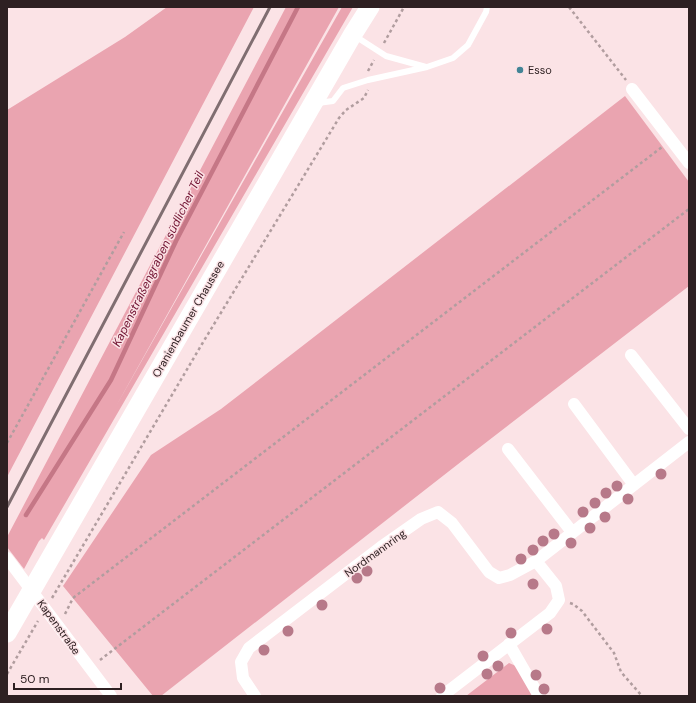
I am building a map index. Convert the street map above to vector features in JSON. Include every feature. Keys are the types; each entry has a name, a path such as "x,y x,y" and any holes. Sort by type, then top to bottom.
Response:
{"main road":[{"name":"Oranienbaumer Chaussee","path":"7,633 312,104 370,7"}],"street":[{"path":"632,89 689,163"},
{"path":"631,355 689,429"},
{"path":"574,404 634,485"},
{"name":"Nordmannring","path":"251,695 243,678 241,662 249,648 381,547 421,519 438,512 452,523 489,572 499,578 510,575 536,561 689,442"},
{"path":"508,449 572,532"},
{"name":"Kapenstraße","path":"7,558 111,696"},
{"path":"442,696 550,613 559,600 556,586 536,561"},
{"path":"509,644 539,696"}],"lane":[{"path":"312,104 333,101 343,88 368,80 428,67 453,58 468,45 486,12 487,7"},
{"path":"353,34 386,56 428,67"}],"path":[{"path":"52,597 202,344 339,118 346,110 364,98 368,92 368,71 404,7"},
{"path":"569,7 632,89"},
{"path":"59,627 73,598 671,140"},
{"path":"90,668 689,209"},
{"path":"7,443 124,232"},
{"path":"559,600 573,604 582,611 614,653 621,672 642,696"},
{"path":"7,674 37,622"}],"shaded area":[{"path":"167,7 254,7 7,477 7,110 125,37"},
{"path":"286,7 339,7 115,408 342,7 353,7 44,540 42,538 39,541 24,569 7,547 7,537"},
{"path":"625,96 689,182 689,286 161,696 153,696 63,586 151,455 221,409"},
{"path":"509,663 516,666 533,696 466,696"}],"waterway":[{"name":"Kapenstraßengraben südlicher Teil","path":"26,515 111,380 176,241 298,7"}],"railway":[{"path":"7,507 270,7"}],"place":[{"name":"Esso","path":"520,70"}]}
